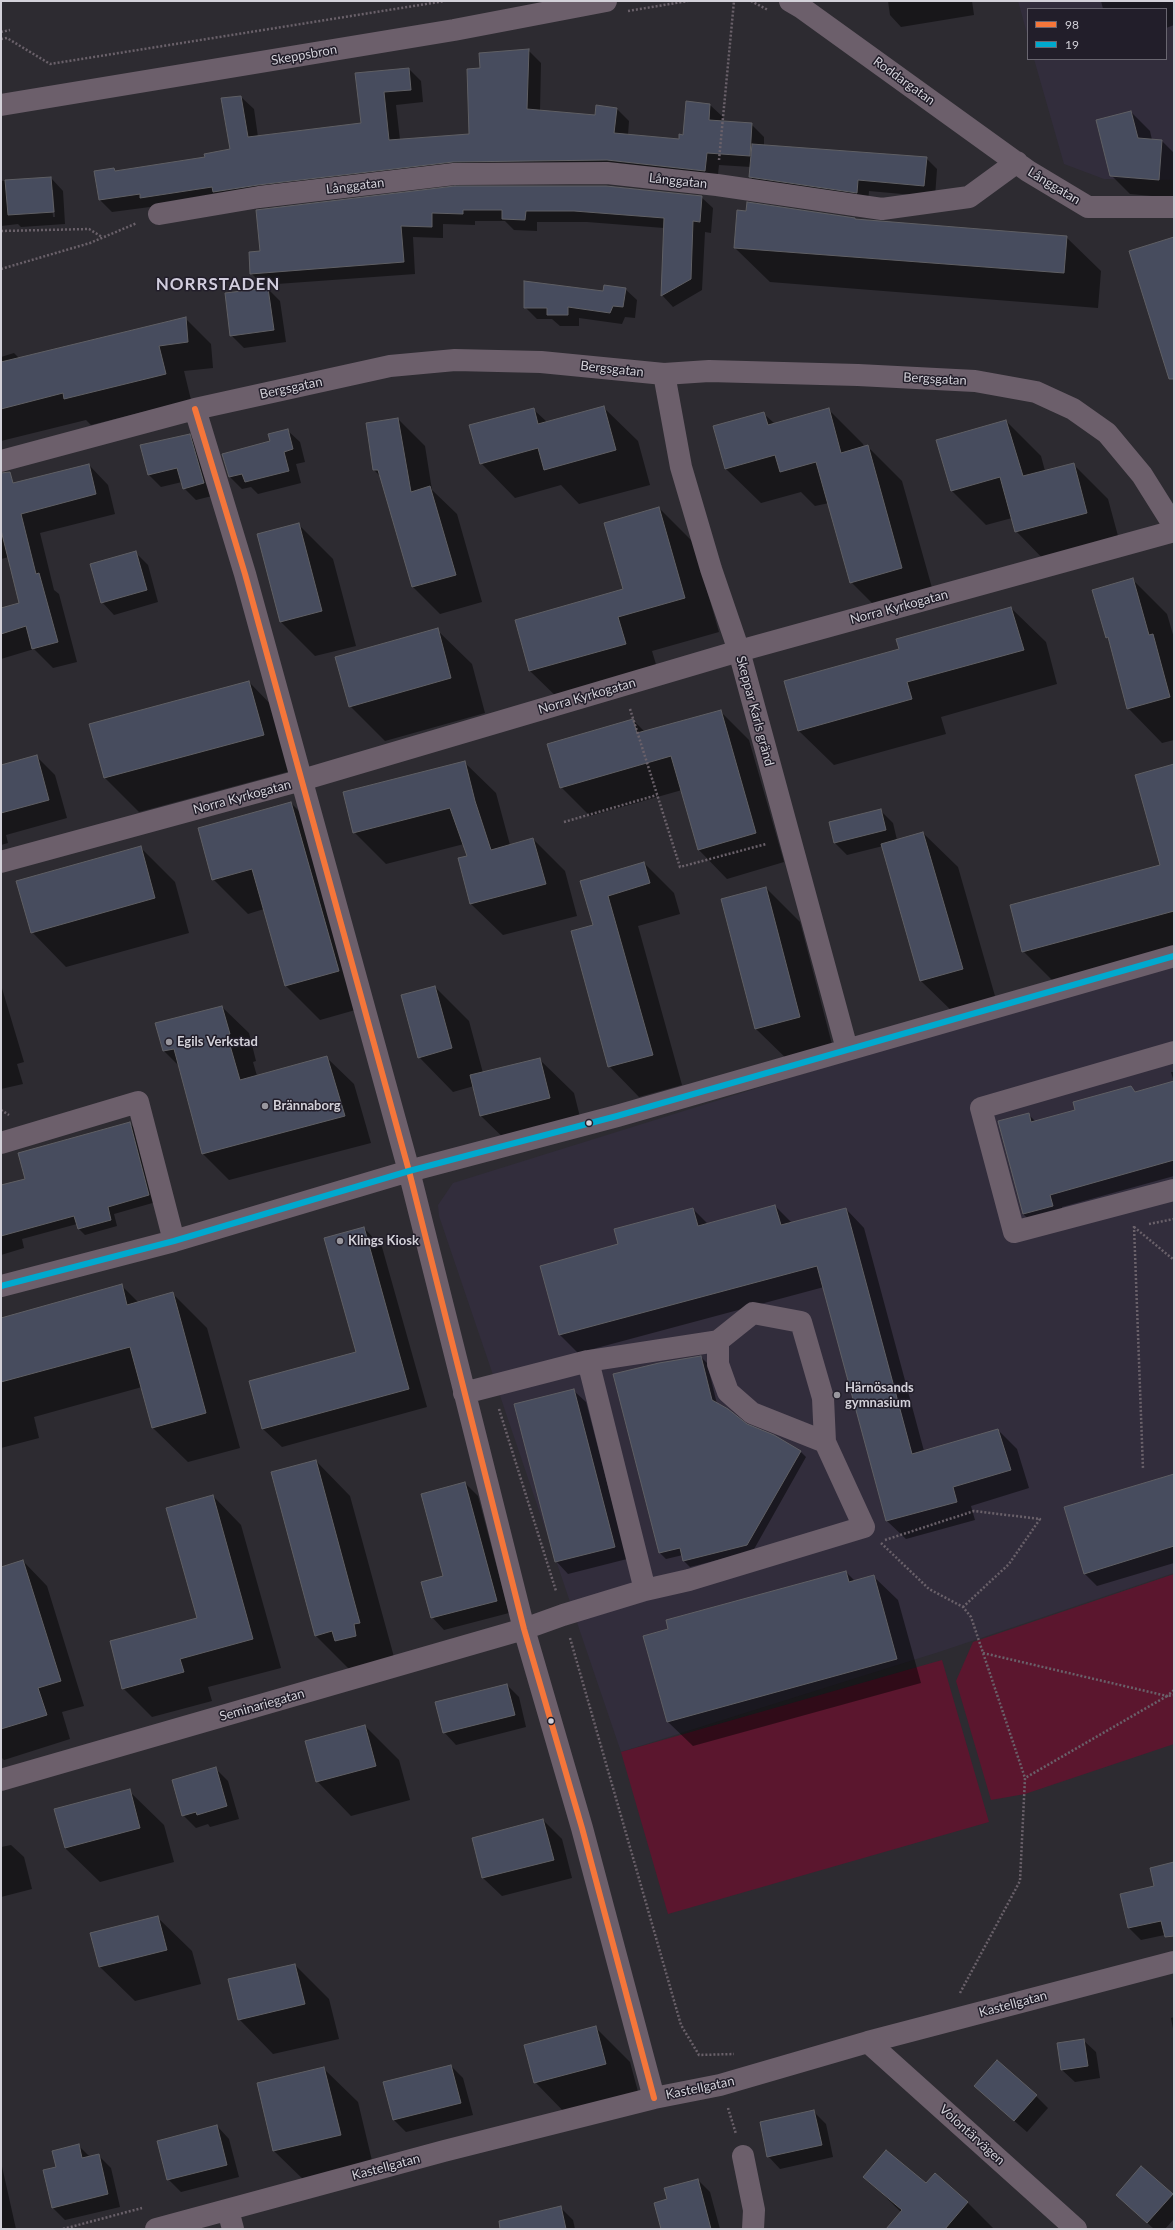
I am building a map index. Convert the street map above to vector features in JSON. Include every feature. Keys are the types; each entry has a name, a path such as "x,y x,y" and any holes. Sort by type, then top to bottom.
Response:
{"street":[{"name":"Skeppsbron","path":"1,105 438,32 606,1"},
{"name":"Roddargatan","path":"790,1 802,8 1017,162"},
{"name":"Långgatan","path":"159,214 259,197 454,174 607,173 717,185 882,209 969,197 1017,162 1088,207 1174,207"},
{"name":"Bergsgatan","path":"1,461 195,409 390,366 455,360 540,362 664,374 709,371 858,375 974,381 1036,392 1073,409 1107,433 1142,475 1174,526"},
{"name":"Skeppar Karls gränd","path":"664,374 681,467 711,569 739,651 847,1049"},
{"path":"195,409 245,574 409,1171 524,1629 582,1828 654,2098"},
{"name":"Norra Kyrkogatan","path":"1,862 302,780 739,651 1174,532"},
{"path":"1,1286 174,1241 409,1171 616,1116 1174,956"},
{"path":"1174,1052 981,1108 1014,1232 1174,1190"},
{"path":"1,1143 138,1102 174,1241"},
{"path":"464,1393 588,1361 718,1341 753,1313 801,1322 823,1398 825,1442 752,1413 728,1392 718,1364 718,1341"},
{"path":"588,1361 645,1590"},
{"name":"Seminariegatan","path":"1,1780 524,1629 563,1615 645,1590 689,1580 864,1527 825,1442"},
{"name":"Kastellgatan","path":"156,2229 231,2219 444,2151 654,2098 720,2085 868,2042 1174,1962"},
{"name":"Volontärvägen","path":"868,2042 1076,2229"},
{"path":"743,2156 754,2210 753,2229"}],"path":[{"path":"1,39 7,38 50,64 445,1"},
{"path":"717,185 734,1"},
{"path":"1,32 10,30"},
{"path":"1,269 103,238 159,214"},
{"path":"1,231 89,229 103,238"},
{"path":"630,709 680,867 789,837"},
{"path":"564,822 657,795"},
{"path":"1126,1203 1134,1227 1143,1469"},
{"path":"1147,1224 1174,1219"},
{"path":"1134,1227 1141,1225"},
{"path":"1134,1227 1174,1260"},
{"path":"958,1995 1020,1881 1025,1778 971,1617 963,1607 930,1589 879,1542 974,1511 1040,1519 1009,1564 963,1607"},
{"path":"563,1615 681,2026 699,2055 735,2054"},
{"path":"983,1653 1167,1696 1174,1695"},
{"path":"1025,1778 1167,1696 1174,1690"}],"shaded area":[{"path":"1018,1 1174,1 1174,180 1104,179 1064,164 1034,60 1167,60 1167,8 1027,8 1027,33"},
{"name":"Härnösands gymnasium","path":"1174,958 1174,1573 942,1651 621,1752 439,1216 438,1205 453,1183"},
{"path":"1174,1574 1174,1744 1025,1794 991,1800 956,1681 973,1642"},
{"path":"942,1660 989,1822 668,1914 621,1752"}],"building":[{"path":"529,49 527,109 595,115 596,105 617,108 614,133 679,139 679,134 683,135 686,101 710,104 709,120 752,123 750,156 707,153 705,171 607,160 453,162 258,185 213,192 212,187 140,198 140,194 99,200 94,171 114,168 115,171 205,157 204,154 230,149 221,98 241,96 248,137 361,123 355,73 409,68 411,90 384,92 389,140 469,134 467,69 480,68 479,53"},
{"path":"1131,111 1138,138 1162,140 1159,180 1110,176 1096,120"},
{"path":"752,144 927,157 924,186 858,180 857,193 749,177"},
{"path":"51,177 54,212 8,215 5,180"},
{"path":"455,186 606,186 702,196 700,222 693,221 691,279 661,296 664,218 574,211 526,211 525,220 502,219 502,210 463,210 463,214 432,213 432,227 401,226 404,262 250,274 249,252 260,251 256,210"},
{"path":"747,202 855,219 1067,236 1064,273 734,248 737,210 746,211"},
{"path":"1174,237 1174,379 1169,379 1129,251"},
{"path":"524,281 603,291 604,285 626,288 623,307 613,306 610,313 568,307 568,315 547,315 547,308 524,308"},
{"path":"268,288 274,330 230,336 225,293"},
{"path":"186,317 188,342 159,346 166,374 64,399 63,393 1,409 1,362"},
{"path":"604,406 616,450 544,470 538,448 480,464 469,425 534,408 538,424"},
{"path":"829,408 841,453 868,445 902,568 850,583 816,462 780,472 775,455 725,469 713,426 764,412 768,425"},
{"path":"398,418 411,492 430,486 456,575 412,587 378,470 373,470 366,423"},
{"path":"1006,420 1023,476 1074,463 1087,513 1015,532 1000,477 951,491 936,440"},
{"path":"288,429 293,449 284,452 289,471 245,482 242,474 229,477 222,454 270,441 268,434"},
{"path":"190,434 204,483 183,489 177,468 148,475 140,445"},
{"path":"89,464 96,494 21,514 36,574 39,573 58,642 32,649 26,626 1,634 1,608 19,603 1,530 1,473 10,472 13,483"},
{"path":"659,507 685,598 618,617 626,644 529,671 515,620 623,589 604,523"},
{"path":"299,523 322,611 280,622 257,534"},
{"path":"136,551 147,590 101,603 90,564"},
{"path":"1133,578 1149,635 1153,634 1170,697 1127,709 1108,637 1106,638 1092,590"},
{"path":"1011,607 1024,650 907,682 912,699 798,731 784,681 899,649 896,639"},
{"path":"438,628 451,678 349,707 335,657"},
{"path":"249,681 264,735 104,778 89,724"},
{"path":"721,710 756,833 698,850 671,756 560,788 547,744 633,719 637,733"},
{"path":"37,755 49,800 1,813 1,765"},
{"path":"465,761 475,801 491,850 533,838 546,884 470,904 458,858 467,856 450,808 353,833 343,792"},
{"path":"1174,764 1174,911 1022,952 1010,905 1160,865 1135,775"},
{"path":"291,802 339,971 285,986 252,869 212,880 198,828"},
{"path":"881,809 886,830 834,843 829,822"},
{"path":"923,832 963,969 920,981 881,844"},
{"path":"141,846 155,898 31,933 16,881"},
{"path":"644,862 650,883 608,896 653,1055 608,1067 571,931 593,925 580,881"},
{"path":"766,887 800,1017 755,1029 721,899"},
{"path":"435,986 452,1048 418,1058 401,995"},
{"name":"Brännaborg","path":"222,1006 230,1034 227,1035 240,1080 327,1056 345,1116 202,1154 174,1049 163,1051 155,1023"},
{"path":"540,1058 550,1098 480,1116 470,1075"},
{"path":"1174,1081 1174,1160 1050,1195 1053,1206 1023,1214 998,1121 1029,1113 1031,1122 1075,1110 1073,1102 1131,1086 1135,1092"},
{"path":"130,1122 149,1195 108,1207 111,1220 78,1229 74,1216 1,1236 1,1185 25,1179 18,1153"},
{"path":"775,1205 781,1225 846,1208 912,1454 998,1429 1011,1470 953,1487 957,1502 886,1521 817,1266 559,1335 540,1266 618,1244 614,1229 693,1208 698,1226"},
{"path":"364,1227 409,1389 262,1429 249,1381 356,1352 324,1238"},
{"path":"122,1284 127,1305 173,1292 206,1413 152,1428 130,1347 1,1382 1,1318"},
{"path":"701,1356 712,1400 728,1409 747,1424 774,1435 801,1451 747,1545 683,1561 680,1548 659,1553 613,1374 659,1363"},
{"path":"574,1389 615,1547 555,1562 514,1404"},
{"path":"316,1460 360,1623 354,1624 356,1636 335,1641 332,1631 315,1636 271,1472"},
{"path":"1174,1474 1174,1546 1084,1574 1064,1507"},
{"path":"465,1482 497,1601 431,1618 421,1582 443,1576 421,1494"},
{"path":"213,1495 253,1639 180,1659 184,1672 122,1689 110,1641 197,1618 166,1508"},
{"path":"23,1560 61,1681 38,1688 47,1715 1,1729 1,1567"},
{"path":"846,1571 849,1582 874,1575 897,1659 667,1722 643,1636 668,1629 666,1620"},
{"path":"507,1684 515,1715 443,1733 435,1702"},
{"path":"365,1725 376,1766 316,1782 305,1741"},
{"path":"216,1767 227,1806 197,1815 196,1812 182,1816 172,1780"},
{"path":"130,1789 140,1828 65,1848 54,1809"},
{"path":"543,1819 554,1860 482,1878 472,1838"},
{"path":"1174,1862 1174,1936 1165,1937 1161,1921 1128,1928 1120,1894 1154,1886 1150,1868"},
{"path":"158,1916 167,1950 99,1967 90,1933"},
{"path":"295,1964 305,2004 238,2020 228,1979"},
{"path":"596,2026 606,2064 534,2083 524,2045"},
{"path":"1084,2039 1088,2066 1061,2070 1057,2043"},
{"path":"997,2060 1037,2095 1014,2121 974,2086"},
{"path":"451,2065 461,2103 393,2120 383,2082"},
{"path":"324,2067 341,2135 273,2151 257,2083"},
{"path":"814,2110 822,2145 767,2157 760,2122"},
{"path":"217,2125 227,2165 167,2180 157,2141"},
{"path":"79,2144 82,2158 99,2154 108,2194 52,2208 43,2170 56,2167 52,2151"},
{"path":"886,2150 926,2183 935,2173 968,2202 945,2229 886,2229 902,2210 863,2177"},
{"path":"1141,2166 1173,2194 1147,2223 1116,2195"},
{"path":"698,2179 711,2229 661,2229 654,2203 667,2199 664,2188"},
{"path":"561,2206 566,2229 500,2229 499,2221"}],"transit line":[{"name":"98","path":"195,409 245,574 409,1171 524,1629 582,1828 654,2098"},
{"name":"19","path":"1,1286 174,1241 409,1171 617,1116 1174,956"}],"place":[{"name":"Egils Verkstad","path":"169,1042"},
{"name":"Brännaborg","path":"265,1106"},
{"name":"Klings Kiosk","path":"340,1241"},
{"name":"Härnösands gymnasium","path":"837,1395"}],"district":[{"name":"NORRSTADEN","path":"218,285"}]}
